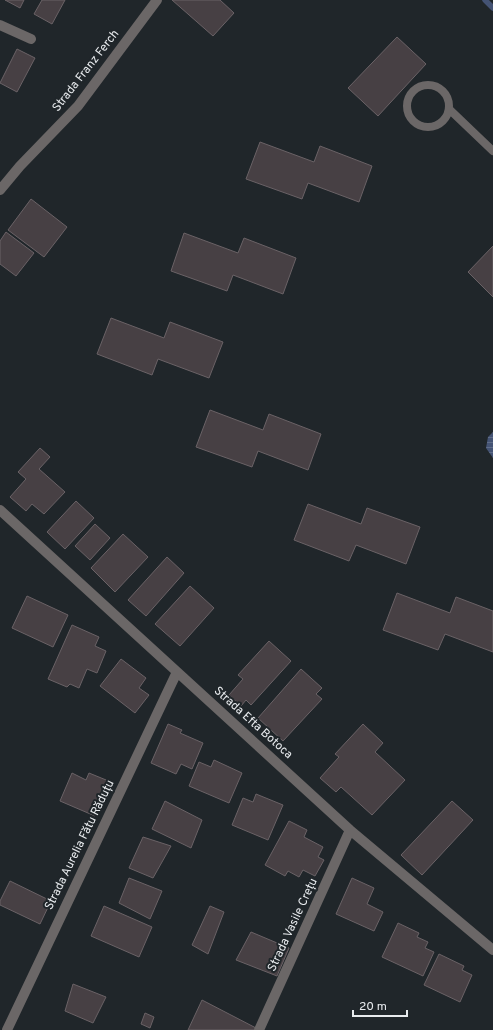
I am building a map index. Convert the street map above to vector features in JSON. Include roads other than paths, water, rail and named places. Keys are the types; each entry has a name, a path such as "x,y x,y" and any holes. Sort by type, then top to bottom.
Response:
{"street":[{"name":"Strada Franz Ferch","path":"0,190 20,166 78,106 157,0"},
{"path":"0,24 31,39"},
{"name":"Strada Efta Botoca","path":"0,512 350,830 493,950"},
{"name":"Strada Aurelia Fătu Răduțu","path":"7,1030 177,672"},
{"name":"Strada Vasile Crețu","path":"259,1030 350,830"}],"lane":[{"path":"450,108 446,118 439,125 429,127 419,125 411,119 408,109 409,99 414,91 423,86 433,86 442,90 448,99 450,108 493,151"}],"water":[{"path":"493,432 493,458 486,448 488,437"}],"waterway":[{"path":"485,0 493,8"}]}
